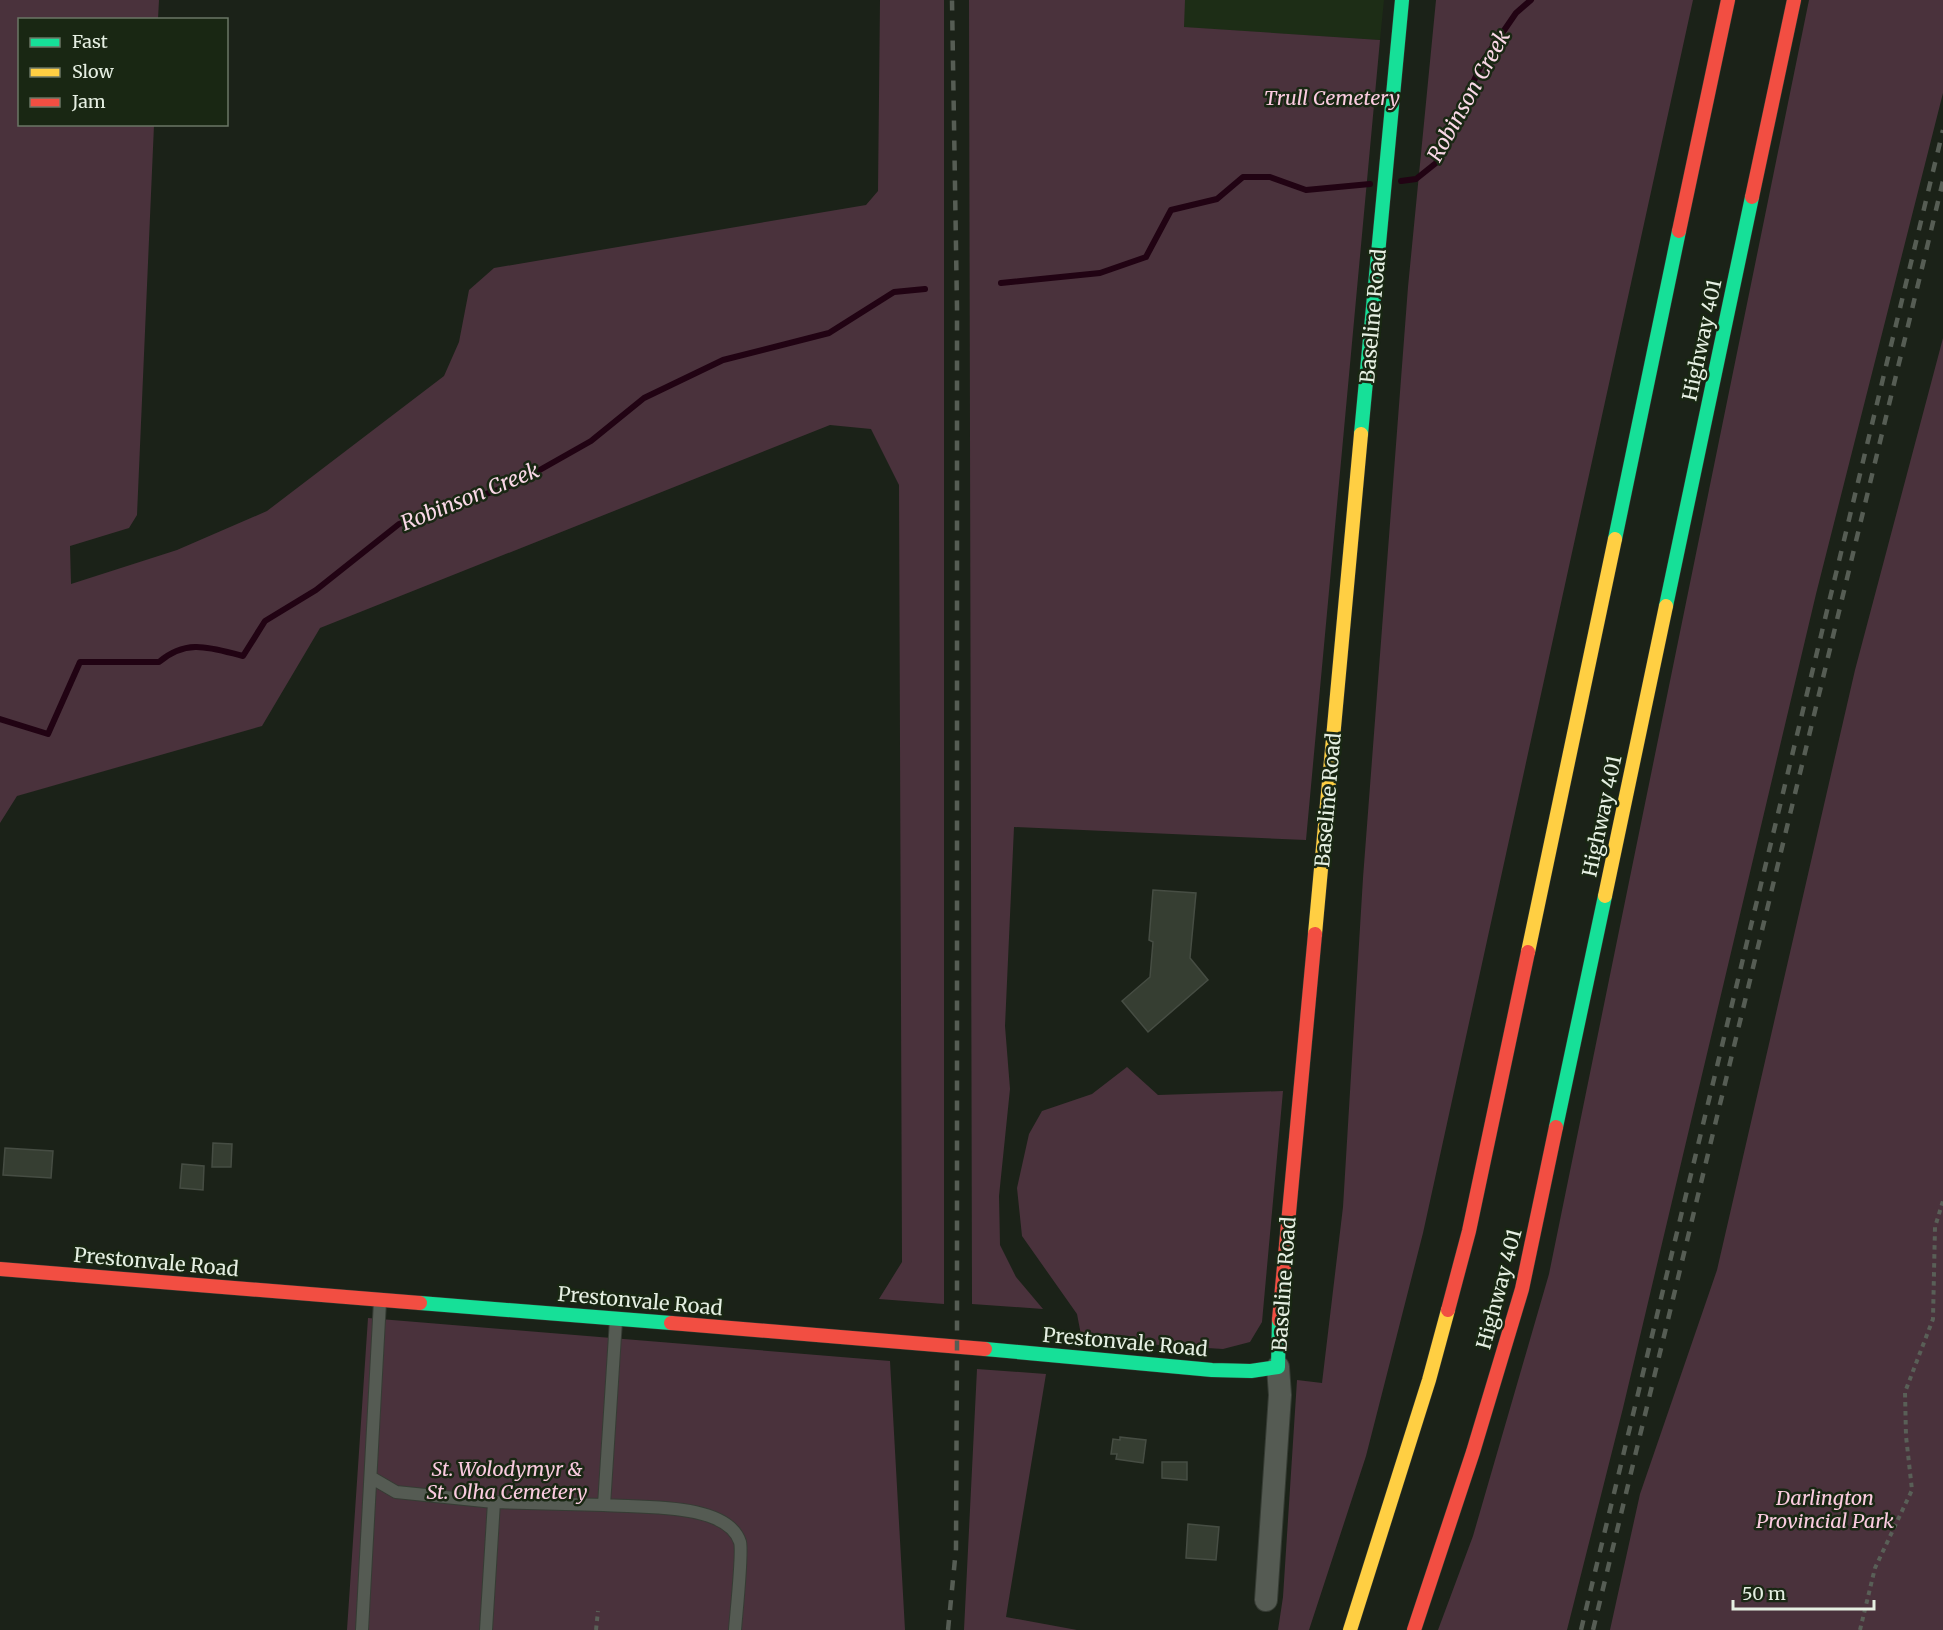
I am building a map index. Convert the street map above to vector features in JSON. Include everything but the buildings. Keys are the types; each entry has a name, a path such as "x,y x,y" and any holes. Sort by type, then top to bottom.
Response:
{"main road":[{"name":"Baseline Road","path":"1278,1367 1280,1304 1402,0"},
{"path":"1350,1630 1426,1391 1469,1231 1728,0"},
{"name":"Highway 401","path":"1414,1630 1473,1452 1522,1288 1794,0"},
{"name":"Prestonvale Road","path":"0,1269 1212,1370 1251,1371 1278,1367"}],"street":[{"name":"Baseline Road","path":"1266,1600 1280,1395 1278,1367"}],"lane":[{"path":"362,1630 380,1300"},
{"path":"604,1505 616,1319"},
{"path":"372,1478 396,1492 494,1502 604,1505 706,1513 726,1523 740,1543 735,1630"},
{"path":"486,1630 494,1502"}],"path":[{"path":"1860,1630 1875,1568 1912,1490 1905,1392 1933,1319 1935,1227 1943,1201"},
{"path":"596,1630 598,1611"}],"shaded area":[{"path":"1119,0 1384,0 1380,40 1117,23"}],"green space":[{"path":"0,0 159,0 158,18 18,18 18,126 154,126 137,515 129,528 70,546 71,584 177,550 267,511 444,376 459,342 469,290 494,268 866,205 878,191 880,0 944,0 944,1304 879,1299 902,1262 899,485 871,429 830,425 320,628 262,726 17,796 0,823"},
{"name":"Trull Cemetery","path":"969,0 1185,0 1184,27 1380,40 1306,840 1014,827 1005,1026 1010,1089 999,1196 1000,1245 1016,1277 1043,1309 972,1304"},
{"path":"1436,0 1693,0 1423,1233 1366,1456 1309,1630 1278,1630 1283,1597 1297,1380 1322,1383 1343,1207 1363,878 1408,287"},
{"path":"1809,0 1943,0 1943,93 1816,594 1623,1408 1567,1630 1438,1630 1473,1536 1549,1274"},
{"name":"Darlington Provincial Park","path":"1943,338 1943,1630 1610,1630 1640,1494 1717,1270 1855,670"},
{"path":"1127,1067 1158,1095 1283,1091 1262,1322 1250,1342 1223,1349 1082,1340 1077,1314 1022,1236 1017,1188 1029,1134 1042,1111 1092,1094"},
{"name":"St. Wolodymyr & St. Olha Cemetery","path":"368,1318 890,1361 905,1630 347,1630"},
{"path":"977,1369 1046,1374 1006,1617 1077,1630 964,1630"}],"waterway":[{"name":"Robinson Creek","path":"1401,181 1416,179 1436,163 1483,61 1516,13 1531,0"},
{"name":"Robinson Creek","path":"1001,283 1100,273 1146,257 1171,210 1217,199 1243,177 1270,177 1306,190 1370,184"},
{"name":"Robinson Creek","path":"0,719 48,734 80,662 159,662 189,647 210,648 243,656 265,621 316,590 399,524 515,484 591,441 644,398 723,360 829,333 894,292 925,289"}],"railway":[{"path":"948,1630 956,1549 957,1346 957,308 952,0"},
{"path":"1581,1630 1943,130"},
{"path":"1593,1630 1943,181"}],"traffic: fast":[{"path":"1361,434 1402,0"},
{"path":"1666,606 1752,197"},
{"path":"1615,539 1679,231"},
{"path":"1556,1127 1605,896"},
{"path":"420,1303 671,1323"},
{"path":"985,1349 1212,1370 1251,1371 1278,1367 1279,1320"}],"traffic: slow":[{"path":"1315,934 1361,434"},
{"path":"1528,952 1615,539"},
{"path":"1605,896 1666,606"},
{"path":"1350,1630 1429,1380 1448,1310"}],"traffic: jam":[{"path":"1679,231 1728,0"},
{"path":"1752,197 1794,0"},
{"path":"1279,1320 1315,934"},
{"path":"1448,1310 1469,1231 1528,952"},
{"path":"1414,1630 1473,1452 1522,1289 1556,1127"},
{"path":"0,1269 420,1303"},
{"path":"671,1323 985,1349"}]}
